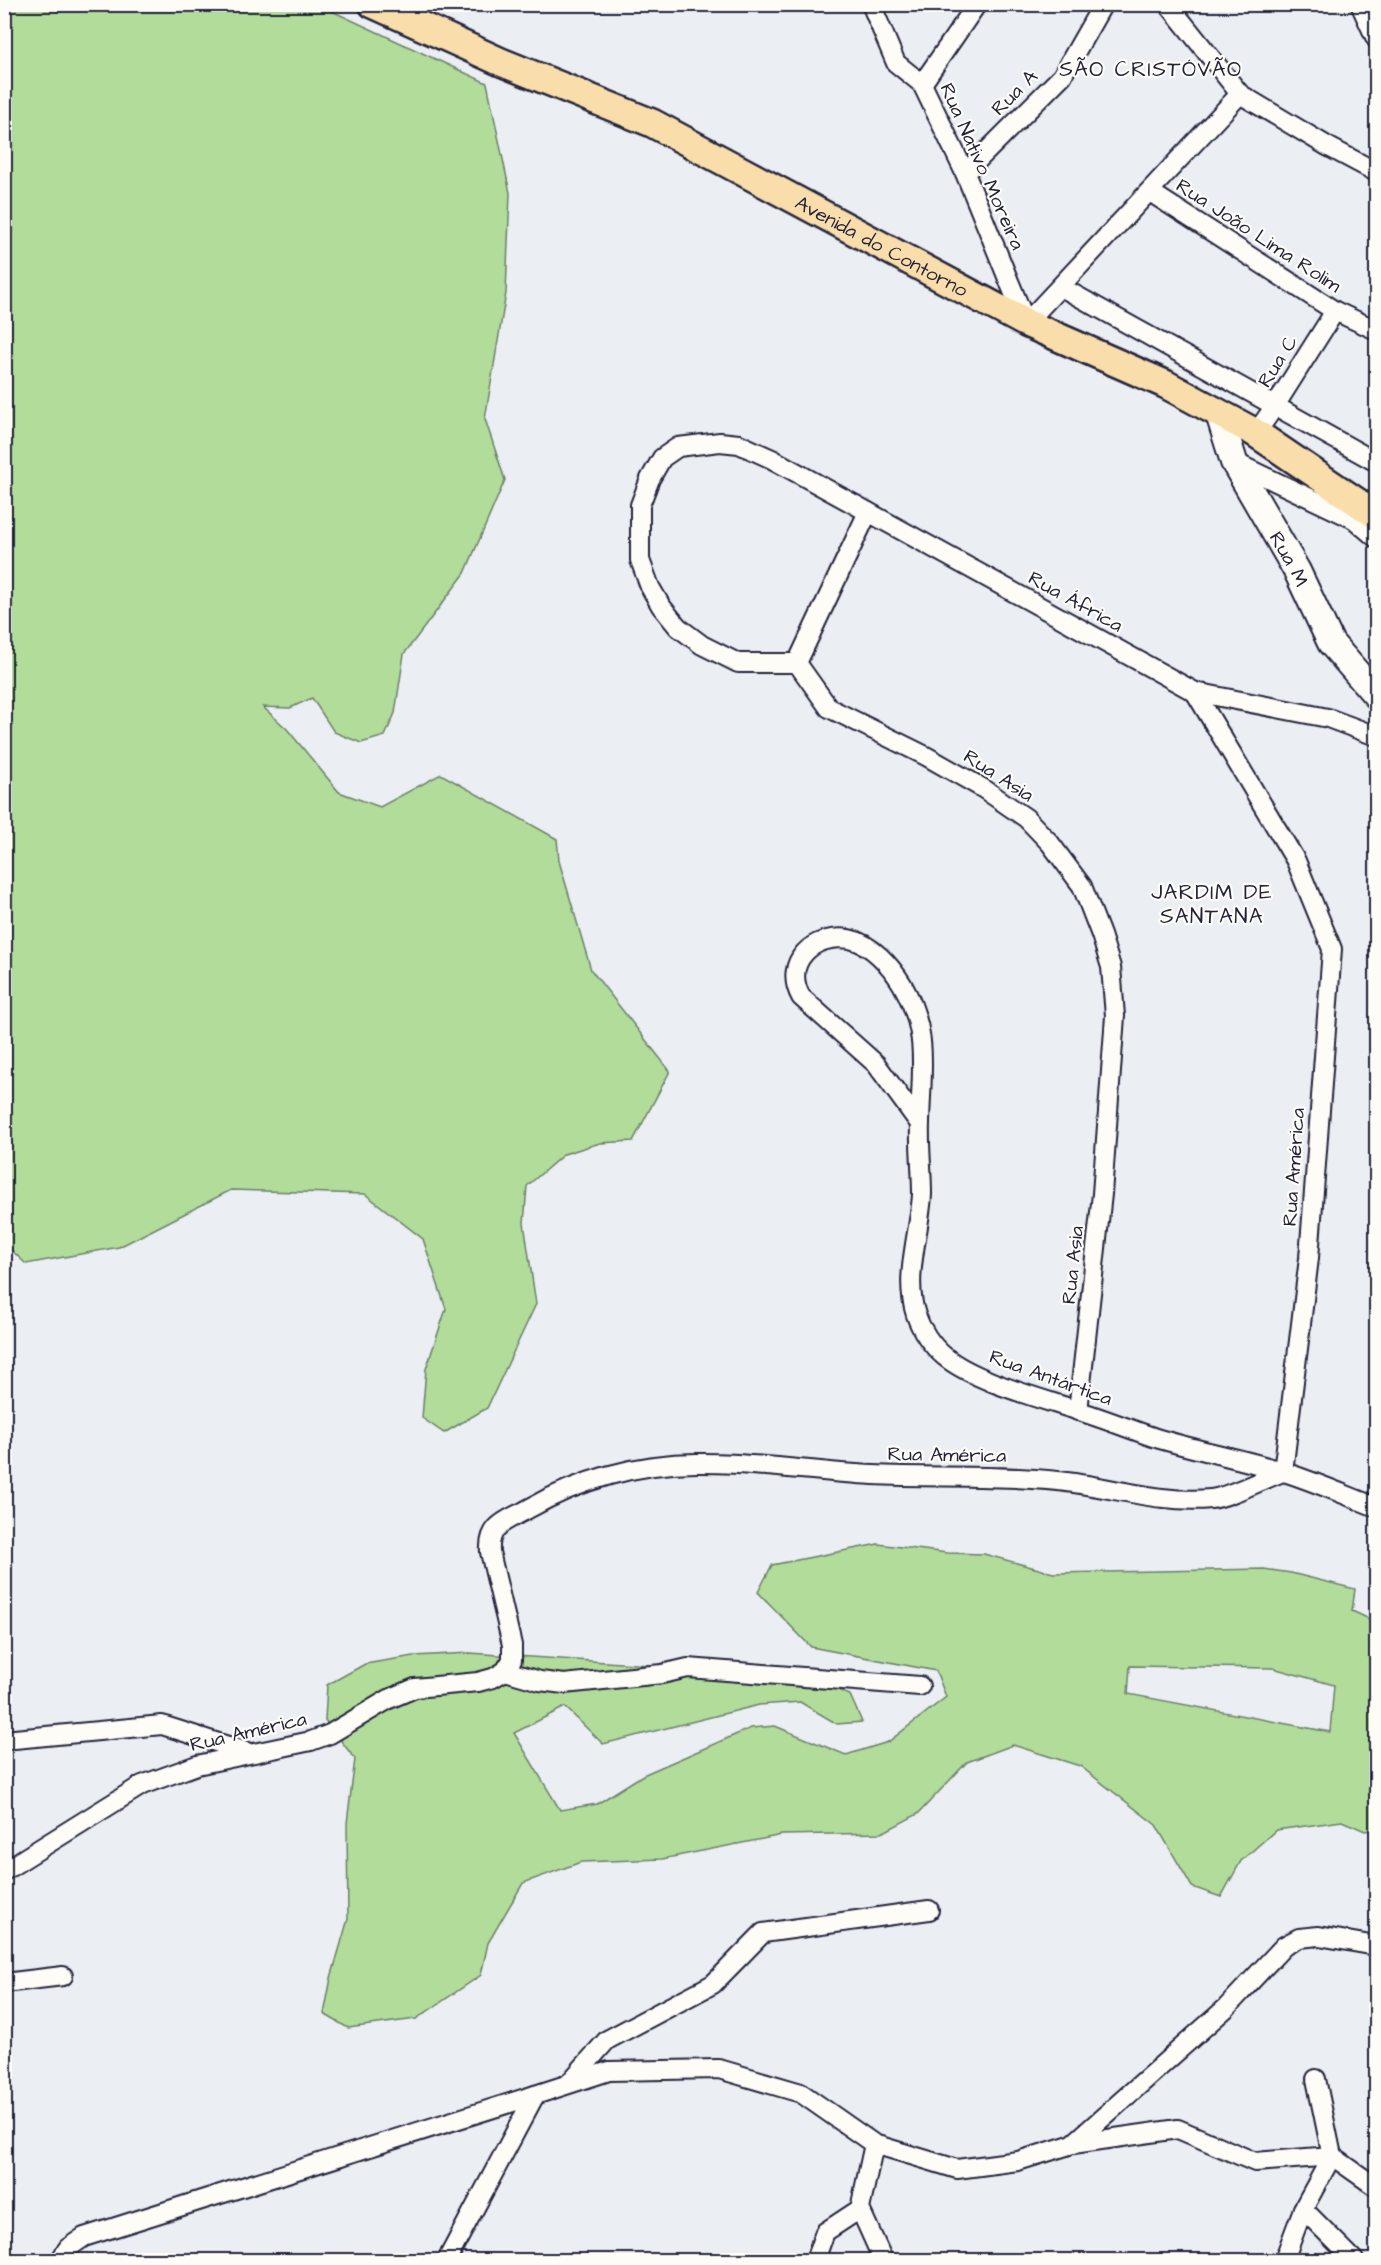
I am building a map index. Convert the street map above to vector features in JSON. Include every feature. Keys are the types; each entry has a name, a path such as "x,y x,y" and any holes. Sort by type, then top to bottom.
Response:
{"main road":[{"name":"Avenida do Contorno","path":"373,4 501,62 652,123 1026,323 1165,384 1254,432 1377,515"}],"street":[{"name":"Rua Nativo Moreira","path":"871,4 896,63 922,84 965,173 1026,323"},
{"path":"922,84 977,4"},
{"name":"Rua A","path":"965,173 1062,76 1102,4"},
{"path":"1168,4 1240,94 1327,146 1377,172"},
{"path":"1360,4 1377,39"},
{"path":"1026,323 1240,94"},
{"name":"Rua João Lima Rolim","path":"1150,192 1335,311 1377,330"},
{"path":"1060,287 1377,462"},
{"name":"Rua C","path":"1254,432 1275,406 1335,311"},
{"name":"Rua M","path":"1219,414 1234,462 1297,571 1331,643 1377,695"},
{"name":"Rua África","path":"796,663 738,663 702,645 678,627 661,606 650,587 640,560 640,505 650,479 662,458 678,447 720,442 739,444 772,459 1195,692 1328,718 1377,736"},
{"path":"1234,462 1354,519 1377,538"},
{"path":"796,663 868,512"},
{"name":"Rua Asia","path":"796,663 829,708 975,783 1026,818 1050,843 1082,886 1101,935 1111,968 1114,1016 1102,1194 1078,1411"},
{"name":"Rua América","path":"4,1871 142,1785 197,1765 292,1746 330,1734 389,1699 415,1688 478,1682 493,1678 505,1671 512,1660 512,1645 490,1552 489,1540 493,1531 500,1524 542,1501 623,1471 650,1466 697,1463 870,1475 1057,1480 1145,1495 1213,1499 1283,1472 1309,1258 1332,949 1296,861 1195,692"},
{"name":"Rua Antártica","path":"920,1124 876,1064 801,997 794,975 797,961 808,950 834,939 851,939 874,951 897,975 912,1003 921,1033 922,1096 921,1209 912,1279 912,1298 916,1316 927,1337 945,1357 975,1374 1019,1391 1155,1437 1283,1472 1377,1507"},
{"path":"505,1671 540,1681 564,1684 662,1674 688,1668 920,1686"},
{"path":"4,1740 162,1725 249,1753"},
{"path":"569,2084 607,2040 713,1984 763,1933 929,1910"},
{"path":"1073,2144 1226,2008 1284,1946 1299,1938 1318,1936 1377,1946"},
{"path":"4,1983 63,1976"},
{"path":"60,2260 69,2248 84,2237 609,2070 719,2069 801,2093 874,2144 957,2169 1018,2161 1073,2144 1178,2129 1255,2162 1332,2156 1377,2187"},
{"path":"1284,2260 1303,2209 1332,2156 1316,2079"},
{"path":"447,2260 535,2095"},
{"path":"874,2144 860,2209 882,2260"},
{"path":"815,2260 825,2232 860,2209"},
{"path":"1303,2209 1354,2260"}],"green space":[{"path":"4,5 319,5 487,83 510,193 506,293 485,419 505,480 465,573 404,654 395,713 385,736 361,743 334,732 312,698 290,708 263,707 287,729 339,792 380,807 441,774 557,839 559,861 591,970 670,1071 633,1141 600,1143 564,1154 527,1186 524,1223 536,1304 487,1408 444,1433 422,1418 426,1369 446,1309 423,1239 365,1194 231,1190 119,1247 26,1264 5,1244"},
{"path":"878,1544 947,1553 984,1554 1053,1573 1264,1569 1291,1573 1355,1589 1352,1611 1376,1622 1376,1829 1365,1831 1342,1821 1276,1830 1241,1861 1221,1897 1192,1887 1156,1825 1080,1766 1013,1745 967,1762 918,1814 882,1833 782,1835 662,1859 581,1862 523,1883 488,1943 481,1975 416,2019 348,2028 324,2014 331,1978 348,1919 347,1823 355,1759 325,1720 327,1685 365,1664 414,1656 470,1653 800,1675 850,1695 862,1722 837,1724 800,1702 759,1705 603,1744 565,1707 514,1733 560,1810 597,1804 643,1775 751,1728 775,1726 846,1755 888,1742 946,1697 936,1671 811,1647 758,1592 772,1565","holes":["1130,1666 1273,1668 1334,1685 1330,1732 1128,1694"]}],"district":[{"name":"SÃO CRISTÓVÃO","path":"1151,69"},
{"name":"JARDIM DE SANTANA","path":"1212,904"}]}
